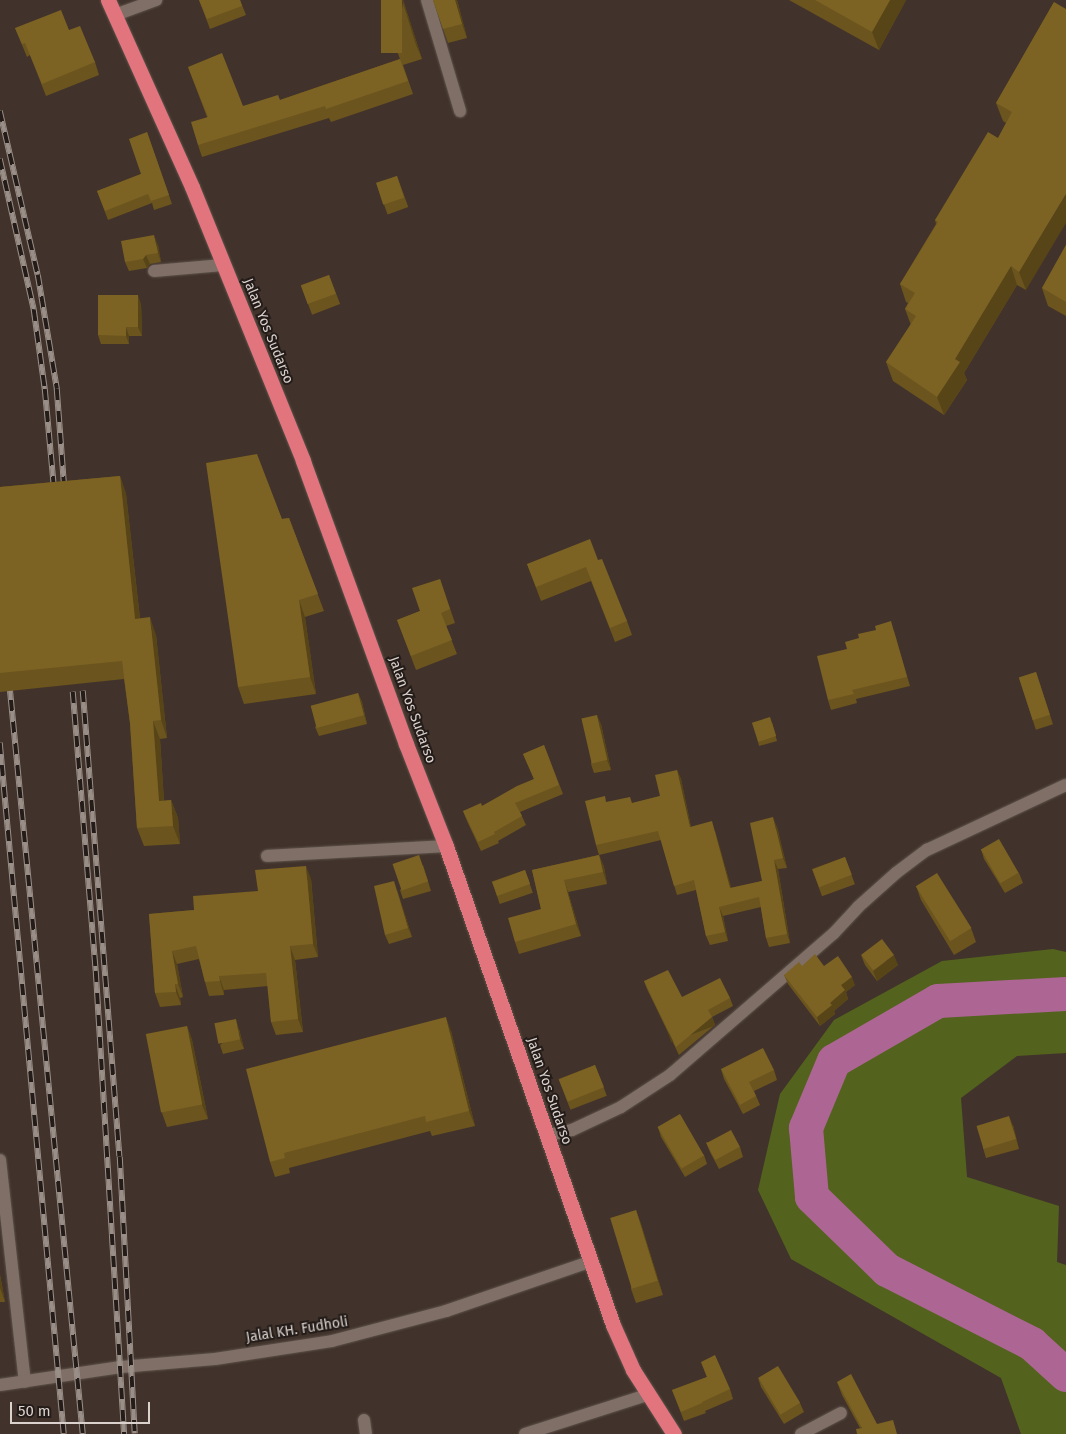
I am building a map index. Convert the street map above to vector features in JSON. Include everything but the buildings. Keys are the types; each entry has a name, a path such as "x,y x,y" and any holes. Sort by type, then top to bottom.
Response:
{"highway":[{"name":"Jalan Yos Sudarso","path":"108,0 192,187 303,462 406,744 446,846 547,1135 589,1262 613,1325 633,1370 647,1395 674,1434"}],"street":[{"path":"114,15 156,0"},
{"path":"427,0 460,111"},
{"path":"154,271 223,265"},
{"path":"547,1135 572,1130 621,1107 670,1075 834,934 858,907 896,872 927,850 1066,785"},
{"path":"267,856 446,846"},
{"path":"0,1160 25,1382"},
{"name":"Jalal KH. Fudholi","path":"0,1385 121,1367 215,1358 332,1341 446,1311 589,1262"},
{"path":"525,1434 647,1395"},
{"path":"801,1434 841,1413"},
{"path":"364,1420 366,1434"}],"green space":[{"path":"1053,949 1066,952 1066,1053 1017,1056 961,1098 967,1177 1059,1206 1057,1262 1066,1265 1066,1434 1021,1434 1001,1378 791,1259 758,1190 780,1094 834,1020 942,961"}],"waterway":[{"path":"1066,994 938,1001 834,1061 806,1128 812,1197 887,1270 1032,1344 1066,1375"}],"railway":[{"path":"0,111 38,275 57,389 65,495"},
{"path":"0,159 34,310 45,389 55,497"},
{"path":"9,678 83,1434"},
{"path":"83,691 120,1157 135,1434"},
{"path":"73,692 96,971 124,1434"},
{"path":"0,743 64,1434"}]}
